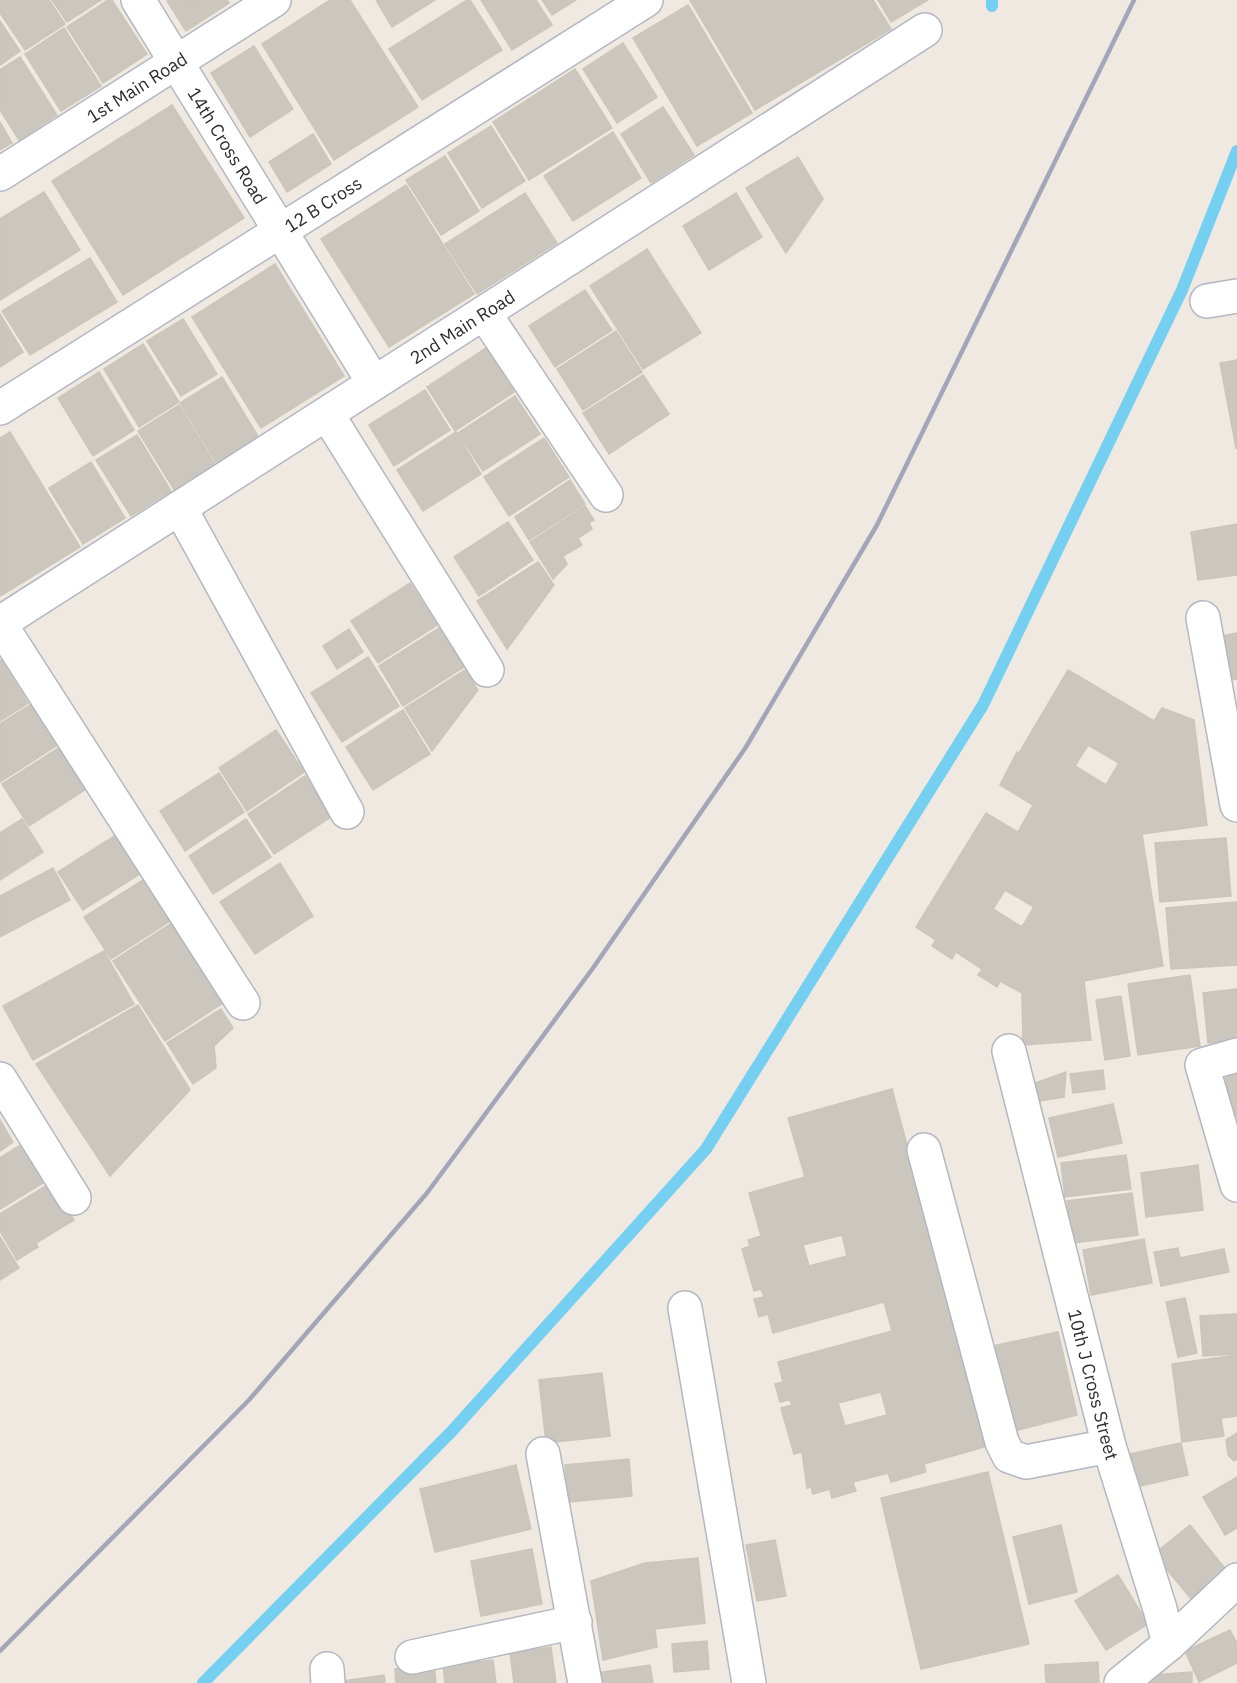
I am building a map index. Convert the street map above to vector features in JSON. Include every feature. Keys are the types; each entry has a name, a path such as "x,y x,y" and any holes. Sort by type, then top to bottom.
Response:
{"street":[{"name":"14th Cross Road","path":"138,0 374,383"},
{"name":"1st Main Road","path":"0,174 274,0"},
{"name":"12 B Cross","path":"0,408 646,0"},
{"name":"2nd Main Road","path":"0,624 925,30"},
{"path":"484,313 606,495"},
{"path":"327,414 487,670"},
{"path":"180,508 346,812"},
{"path":"1203,618 1237,805"},
{"path":"0,624 243,1003"},
{"name":"10th J Cross Street","path":"1009,1051 1109,1446 1169,1644"},
{"path":"1237,1055 1202,1065 1237,1185"},
{"path":"0,1080 74,1198"},
{"path":"924,1150 1002,1442 1009,1456 1026,1462 1109,1446"},
{"path":"685,1308 749,1683"},
{"path":"543,1454 585,1683"},
{"path":"1121,1683 1169,1644 1237,1580"},
{"path":"412,1657 575,1622"}],"building":[{"path":"0,0 49,0 65,24 25,50 0,13"},
{"path":"52,0 101,0 67,22"},
{"path":"108,0 112,0 147,54 103,83 67,27"},
{"path":"227,0 229,3 186,31 167,1"},
{"path":"330,0 350,0 418,107 334,160 262,44"},
{"path":"376,0 435,0 392,27"},
{"path":"470,0 502,50 422,100 389,49"},
{"path":"481,0 536,0 552,25 512,50"},
{"path":"542,0 576,0 552,15"},
{"path":"690,0 873,0 891,29 755,110"},
{"path":"878,0 928,0 891,22"},
{"path":"688,5 752,113 697,146 633,38"},
{"path":"0,21 20,51 0,65"},
{"path":"64,28 101,86 61,111 25,54"},
{"path":"623,43 657,97 617,123 583,69"},
{"path":"254,46 293,109 250,137 211,73"},
{"path":"20,57 57,115 19,140 0,110 0,70"},
{"path":"575,69 612,128 529,180 493,122"},
{"path":"172,105 244,218 123,295 52,181"},
{"path":"663,107 694,155 651,183 621,134"},
{"path":"0,122 12,143 0,150"},
{"path":"491,126 525,181 482,208 448,153"},
{"path":"613,132 641,178 573,221 544,176"},
{"path":"313,134 331,164 287,192 269,162"},
{"path":"445,156 479,211 441,235 406,180"},
{"path":"798,157 823,199 786,253 746,188"},
{"path":"406,185 474,294 389,347 321,239"},
{"path":"44,192 80,250 0,300 0,219"},
{"path":"525,193 557,243 477,294 445,244"},
{"path":"736,193 762,237 709,270 683,226"},
{"path":"647,249 701,333 643,369 590,286"},
{"path":"90,258 117,302 30,355 2,311"},
{"path":"275,264 344,376 261,428 192,317"},
{"path":"585,290 612,330 555,367 529,326"},
{"path":"0,314 23,352 0,367"},
{"path":"183,319 217,374 181,396 147,341"},
{"path":"616,331 642,372 583,410 557,369"},
{"path":"143,344 179,402 139,427 104,369"},
{"path":"486,348 514,392 455,431 427,387"},
{"path":"1237,360 1237,448 1236,448 1220,363"},
{"path":"99,372 134,430 93,456 58,398"},
{"path":"643,375 669,414 609,454 583,413"},
{"path":"222,377 259,438 217,464 180,403"},
{"path":"425,390 450,430 394,466 369,425"},
{"path":"515,396 540,434 483,471 458,433"},
{"path":"179,405 216,466 175,491 138,431"},
{"path":"10,432 80,547 0,596 0,438"},
{"path":"456,432 481,474 423,511 397,470"},
{"path":"137,435 171,491 131,516 96,460"},
{"path":"544,438 569,477 509,516 484,477"},
{"path":"91,462 125,518 83,544 49,488"},
{"path":"570,480 585,504 529,540 515,517"},
{"path":"585,506 594,520 589,523 592,529 578,538 582,545 563,556 567,564 553,579 530,542"},
{"path":"508,522 533,560 479,596 454,557"},
{"path":"1237,524 1237,575 1198,580 1191,532"},
{"path":"538,562 554,585 507,649 477,601"},
{"path":"410,583 437,625 378,663 351,621"},
{"path":"439,628 464,667 403,706 379,666"},
{"path":"349,629 363,652 337,669 323,646"},
{"path":"1237,633 1237,679 1224,681 1215,637"},
{"path":"368,657 399,706 342,742 311,693"},
{"path":"0,661 28,703 0,721"},
{"path":"465,670 478,690 432,751 405,708"},
{"path":"1068,670 1154,721 1162,708 1194,720 1207,825 1142,834 1163,966 1084,981 1091,1040 1023,1045 1022,993 1000,981 997,987 978,975 982,969 956,952 952,959 932,946 936,940 916,927 986,813 1018,832 1033,805 1000,785 1017,752 1019,753","holes":["1088,745 1119,763 1106,785 1075,766","1005,890 1034,907 1022,927 993,909"]},
{"path":"33,703 59,744 0,782 0,724"},
{"path":"403,710 430,754 373,790 346,747"},
{"path":"276,730 304,772 247,811 219,768"},
{"path":"60,747 86,789 29,826 2,784"},
{"path":"219,773 244,812 185,851 160,811"},
{"path":"305,776 331,817 274,854 248,814"},
{"path":"22,819 43,852 0,880 0,833"},
{"path":"246,819 271,857 213,894 189,856"},
{"path":"119,833 143,872 83,910 58,872"},
{"path":"1226,838 1231,896 1160,902 1155,843"},
{"path":"280,863 313,916 255,954 220,902"},
{"path":"53,868 70,900 0,937 0,896"},
{"path":"143,880 170,921 111,959 84,917"},
{"path":"1237,902 1237,965 1171,969 1166,908"},
{"path":"172,923 223,1003 165,1041 113,961"},
{"path":"104,951 134,1004 33,1060 3,1006"},
{"path":"1190,975 1200,1046 1138,1055 1128,984"},
{"path":"1237,989 1237,1039 1208,1043 1203,993"},
{"path":"1121,996 1130,1056 1105,1060 1096,1000"},
{"path":"138,1005 190,1090 110,1176 36,1064"},
{"path":"221,1009 233,1028 214,1046 216,1068 193,1084 167,1043"},
{"path":"1103,1070 1105,1089 1073,1093 1070,1074"},
{"path":"1066,1072 1064,1097 1034,1102 1032,1084"},
{"path":"1237,1072 1237,1117 1233,1118 1225,1074"},
{"path":"892,1089 988,1446 924,1464 926,1472 891,1482 888,1473 853,1482 856,1491 832,1498 830,1489 813,1494 811,1487 807,1488 802,1452 794,1454 781,1408 792,1405 790,1400 780,1402 775,1384 783,1382 778,1362 892,1331 884,1302 773,1333 768,1314 759,1317 754,1299 764,1297 761,1289 754,1291 742,1249 750,1246 748,1240 761,1236 749,1193 805,1177 788,1118","holes":["842,1235 847,1256 809,1266 803,1245","881,1392 887,1415 845,1426 838,1403"]},
{"path":"1113,1104 1122,1143 1058,1157 1049,1118"},
{"path":"0,1120 13,1142 0,1151"},
{"path":"25,1142 48,1180 0,1209 0,1158"},
{"path":"1126,1155 1131,1189 1065,1197 1061,1163"},
{"path":"1198,1165 1203,1210 1146,1217 1141,1173"},
{"path":"52,1182 74,1220 36,1243 38,1247 17,1260 0,1231 0,1214"},
{"path":"1132,1193 1138,1235 1073,1243 1067,1201"},
{"path":"0,1237 19,1268 0,1280"},
{"path":"1144,1239 1152,1283 1091,1295 1083,1250"},
{"path":"1178,1248 1180,1258 1224,1249 1229,1272 1161,1286 1154,1252"},
{"path":"1185,1298 1197,1353 1178,1357 1166,1302"},
{"path":"1237,1314 1237,1354 1203,1356 1200,1316"},
{"path":"1058,1332 1077,1415 1018,1430 992,1346"},
{"path":"1237,1355 1237,1416 1221,1418 1224,1436 1182,1442 1172,1364"},
{"path":"602,1373 610,1436 546,1443 539,1380"},
{"path":"1237,1433 1237,1459 1234,1461 1228,1455 1226,1440"},
{"path":"1181,1443 1188,1475 1136,1487 1129,1454"},
{"path":"629,1459 632,1496 569,1502 565,1465"},
{"path":"516,1465 531,1529 435,1552 420,1489"},
{"path":"988,1472 1029,1644 921,1669 881,1498"},
{"path":"1237,1477 1237,1528 1225,1535 1203,1497"},
{"path":"1061,1525 1077,1592 1029,1604 1013,1537"},
{"path":"1190,1525 1227,1571 1192,1600 1154,1554"},
{"path":"775,1540 786,1596 757,1601 746,1545"},
{"path":"532,1549 542,1604 481,1616 471,1561"},
{"path":"698,1558 705,1623 655,1629 657,1647 603,1660 591,1581 645,1563"},
{"path":"1118,1575 1148,1624 1106,1650 1075,1601"},
{"path":"1230,1630 1237,1643 1237,1663 1199,1682 1185,1651"},
{"path":"707,1641 709,1669 674,1672 672,1644"},
{"path":"551,1647 556,1683 514,1683 510,1653"},
{"path":"493,1660 496,1683 445,1683 443,1666"},
{"path":"1098,1662 1099,1683 1046,1683 1045,1665"},
{"path":"434,1665 436,1683 396,1683 395,1669"},
{"path":"650,1665 653,1683 598,1683 596,1673"},
{"path":"1192,1672 1192,1683 1139,1683 1138,1676"},
{"path":"384,1675 385,1683 336,1682"}],"waterway":[{"path":"992,0 992,6"},
{"path":"203,1683 452,1431 706,1149 983,705 1182,290 1237,151"}],"railway":[{"path":"0,1651 249,1400 427,1193 593,968 746,747 877,525 1134,0"}]}
